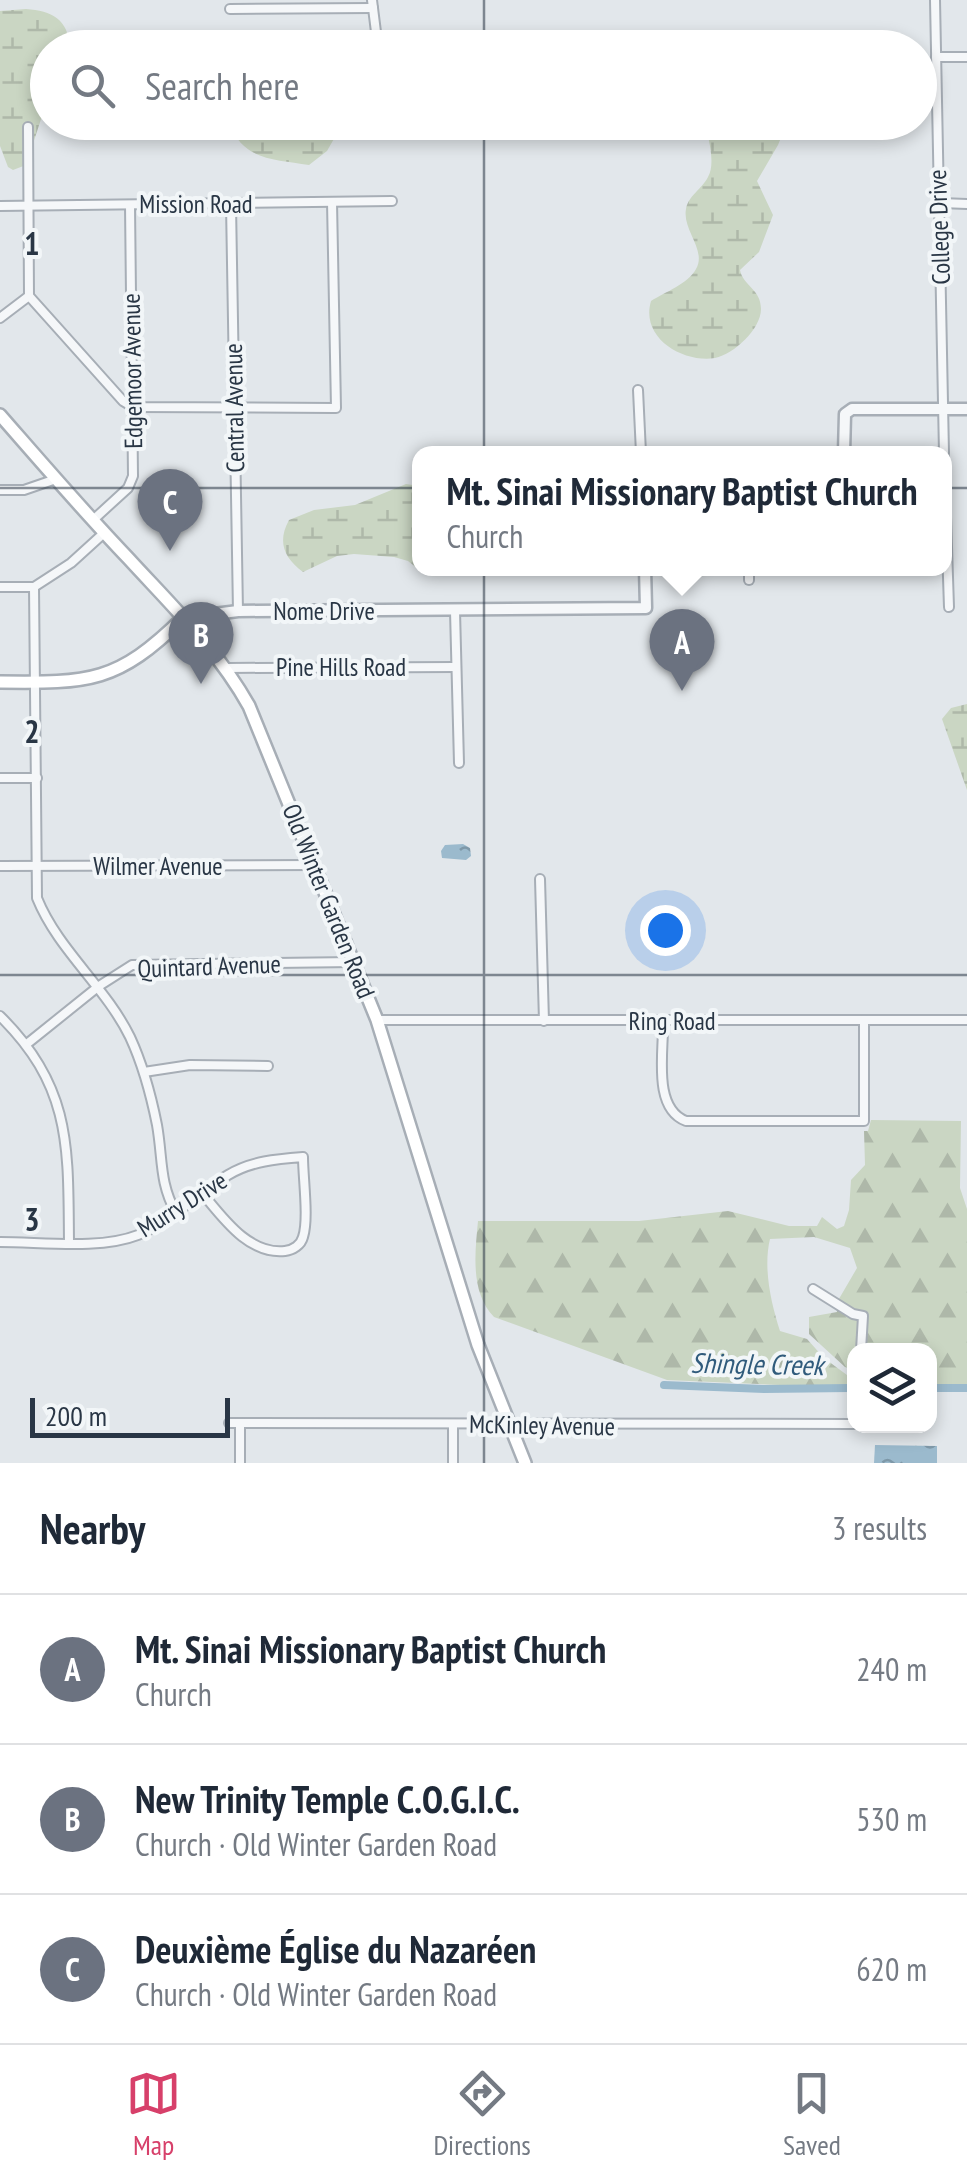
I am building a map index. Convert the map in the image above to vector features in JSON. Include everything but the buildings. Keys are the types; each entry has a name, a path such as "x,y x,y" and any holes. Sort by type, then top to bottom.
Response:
{"main road":[{"name":"Old Winter Garden Road","path":"0,415 227,668 255,719 355,962 478,1345 526,1463"},
{"path":"0,682 84,680 131,663 183,618"}],"street":[{"name":"College Drive","path":"935,0 936,30"},
{"path":"230,9 372,4 376,30"},
{"path":"937,57 967,56"},
{"name":"College Drive","path":"937,86 944,446"},
{"path":"28,127 28,296 123,401 133,407 336,408 332,202"},
{"name":"Mission Road","path":"0,206 392,201"},
{"path":"941,203 967,204"},
{"name":"Edgemoor Avenue","path":"93,520 128,488 133,476 130,205"},
{"name":"Central Avenue","path":"232,205 238,611"},
{"path":"0,318 28,296"},
{"path":"638,390 641,446"},
{"path":"844,446 844,414 863,407 967,409"},
{"path":"0,490 24,490 56,478"},
{"path":"0,588 34,588 72,564 104,533"},
{"name":"Nome Drive","path":"183,618 238,611 646,608 645,576"},
{"name":"College Drive","path":"948,576 949,607"},
{"path":"34,588 37,898 45,918 98,986 129,1035 144,1072 157,1127 164,1190 176,1213"},
{"path":"455,611 460,763"},
{"name":"Pine Hills Road","path":"227,668 456,667"},
{"path":"0,778 37,778"},
{"name":"Wilmer Avenue","path":"0,866 316,865"},
{"path":"540,879 544,1021"},
{"name":"Quintard Avenue","path":"28,1043 98,986 132,965 355,962"},
{"path":"0,1016 28,1043 58,1104 66,1138 69,1242"},
{"name":"Ring Road","path":"376,1020 967,1020"},
{"path":"663,1022 664,1096 672,1113 686,1121 864,1121 864,1020"},
{"path":"144,1072 190,1065 268,1066"},
{"name":"Murry Drive","path":"0,1242 101,1244 138,1235 228,1175 270,1160 303,1157 304,1236 296,1248 267,1250 230,1227 203,1194"},
{"path":"813,1289 852,1314 863,1316 861,1343"},
{"name":"McKinley Avenue","path":"229,1423 847,1424"},
{"path":"240,1423 240,1463"},
{"path":"453,1424 454,1463"}],"green space":[{"path":"0,11 44,12 57,18 66,30 30,30 30,140 34,140 26,165 13,170 0,146"},
{"path":"239,140 333,140 327,151 309,165 261,156"},
{"path":"709,140 780,140 757,181 773,215 759,252 740,270 758,297 760,317 738,346 722,356 703,359 667,345 658,337 649,314 651,301 688,279 699,262 686,209 710,171"},
{"path":"412,485 412,564 394,557 354,554 337,556 303,572 291,561 283,542 289,520 314,510 355,505"},
{"path":"967,704 967,790 942,719 951,708"},
{"path":"871,1120 961,1121 960,1188 967,1209 967,1388 937,1389 937,1343 847,1343 847,1368 809,1334 809,1317 837,1312 836,1304 857,1268 850,1248 814,1237 770,1239 768,1273 774,1309 780,1331 807,1339 847,1375 847,1388 667,1380 494,1317 481,1296 476,1272 478,1221 639,1221 728,1211 789,1226 817,1226 822,1217 837,1229 844,1226 849,1210 851,1180 865,1165 864,1131 868,1131"}],"water":[{"path":"463,844 470,848 471,856 466,860 442,858 445,845"},
{"path":"875,1445 937,1446 937,1463 874,1463"}],"waterway":[{"name":"Shingle Creek","path":"664,1385 847,1388"},
{"name":"Shingle Creek","path":"937,1388 967,1388"}],"place":[{"name":"Deuxième Église du Nazaréen","path":"170,551"},
{"name":"New Trinity Temple C.O.G.I.C.","path":"201,684"},
{"name":"Mt. Sinai Missionary Baptist Church","path":"682,691"}]}
